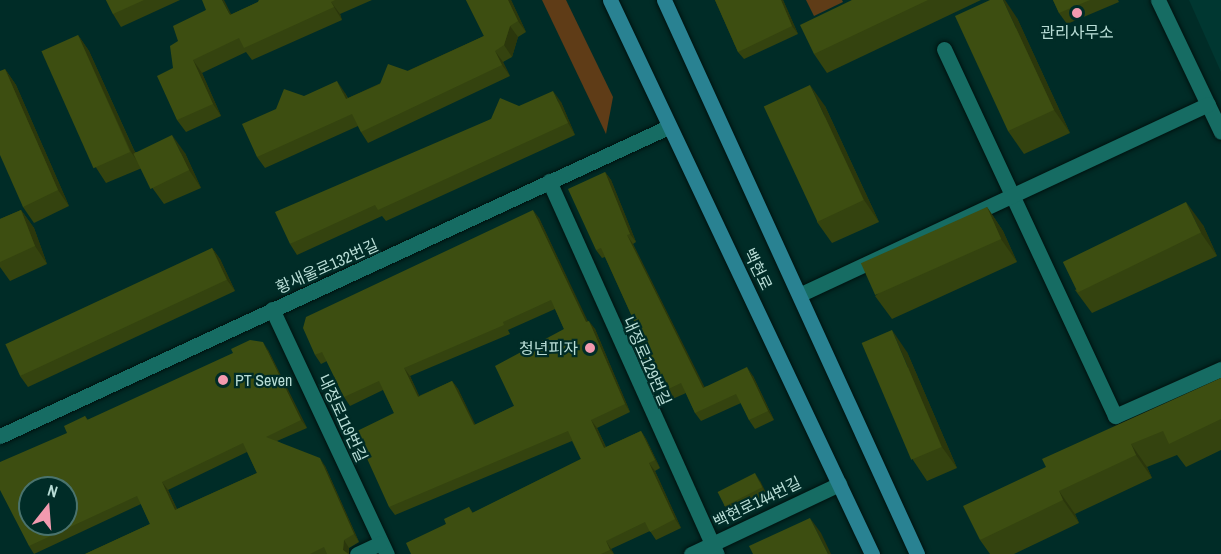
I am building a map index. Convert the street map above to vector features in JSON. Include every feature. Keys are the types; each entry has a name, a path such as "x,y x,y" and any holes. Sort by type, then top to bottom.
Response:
{"main road":[{"name":"백현로","path":"610,0 668,127 872,554"},
{"name":"백현로","path":"664,0 801,294 917,554"}],"street":[{"path":"1158,0 1221,132"},
{"path":"944,49 1115,416 1221,369"},
{"path":"801,294 1208,104"},
{"name":"황새울로132번길","path":"0,436 272,309 302,299 668,127"},
{"name":"내정로129번길","path":"549,181 714,549"},
{"name":"내정로119번길","path":"272,309 384,548 357,554"},
{"name":"백현로144번길","path":"691,554 714,549 839,484"}],"shaded area":[{"path":"542,0 566,0 613,97 606,134"},
{"path":"806,0 842,0 843,2 814,16"},
{"path":"1189,0 1221,0 1221,72"}],"building":[{"path":"106,0 144,0 113,14"},
{"path":"202,0 222,0 230,15 259,0 335,0 331,2 334,7 244,48 239,38 193,60 213,104 177,120 157,76 173,68 170,46 178,41 173,26 206,10"},
{"path":"466,0 508,0 518,21 510,26 504,45 495,51 502,65 361,132 352,114 257,157 242,124 276,109 284,89 304,96 337,81 346,99 380,84 388,64 408,71 484,36"},
{"path":"715,0 781,0 792,26 738,52"},
{"path":"852,0 928,0 814,54 800,25"},
{"path":"990,0 1003,0 1054,110 1008,131 955,16"},
{"path":"1053,0 1090,0 1059,13"},
{"path":"78,35 130,152 94,168 41,51"},
{"path":"5,69 58,190 23,207 0,155 0,71"},
{"path":"810,85 864,200 817,222 764,107"},
{"path":"553,91 568,123 378,210 375,205 290,244 275,212 491,119 500,98 519,106"},
{"path":"172,135 189,170 150,189 133,154"},
{"path":"605,172 630,234 627,235 703,388 747,367 768,411 749,420 736,394 695,413 681,383 662,392 632,335 639,332 601,248 596,250 568,189"},
{"path":"1186,202 1201,233 1078,293 1063,262"},
{"path":"987,207 1001,239 875,295 861,263"},
{"path":"21,210 35,246 0,262 0,219"},
{"path":"533,210 586,322 589,321 625,404 591,420 604,448 641,431 655,460 649,463 675,519 650,532 645,522 606,541 610,550 601,554 411,554 406,543 446,524 444,519 469,507 472,513 581,459 568,431 389,507 355,432 394,413 379,381 344,397 322,352 315,355 303,328 306,317","holes":["551,300 564,329 495,366 514,406 474,425 452,381 418,397 404,368 504,325 503,322"]},
{"path":"212,248 227,280 20,376 5,344"},
{"path":"892,330 942,447 911,460 862,343"},
{"path":"250,340 263,342 301,420 266,437 320,458 354,534 344,540 343,550 348,554 327,554 324,547 310,554 85,554 150,524 137,496 78,523 78,476 18,476 18,525 0,490 0,462 67,433 64,426 85,416 87,420 233,353 231,349","holes":["243,443 257,473 175,510 162,482"]},
{"path":"1221,378 1221,419 1169,444 1163,431 1131,444 1136,455 1059,491 1063,500 980,540 963,506 1046,467 1042,459"},
{"path":"755,473 762,487 725,506 718,492"},
{"path":"810,518 828,554 753,554 749,546"},
{"path":"24,536 51,536 29,546"}],"place":[{"name":"관리사무소","path":"1077,13"},
{"name":"청년피자","path":"590,348"},
{"name":"PT Seven","path":"223,380"}]}
